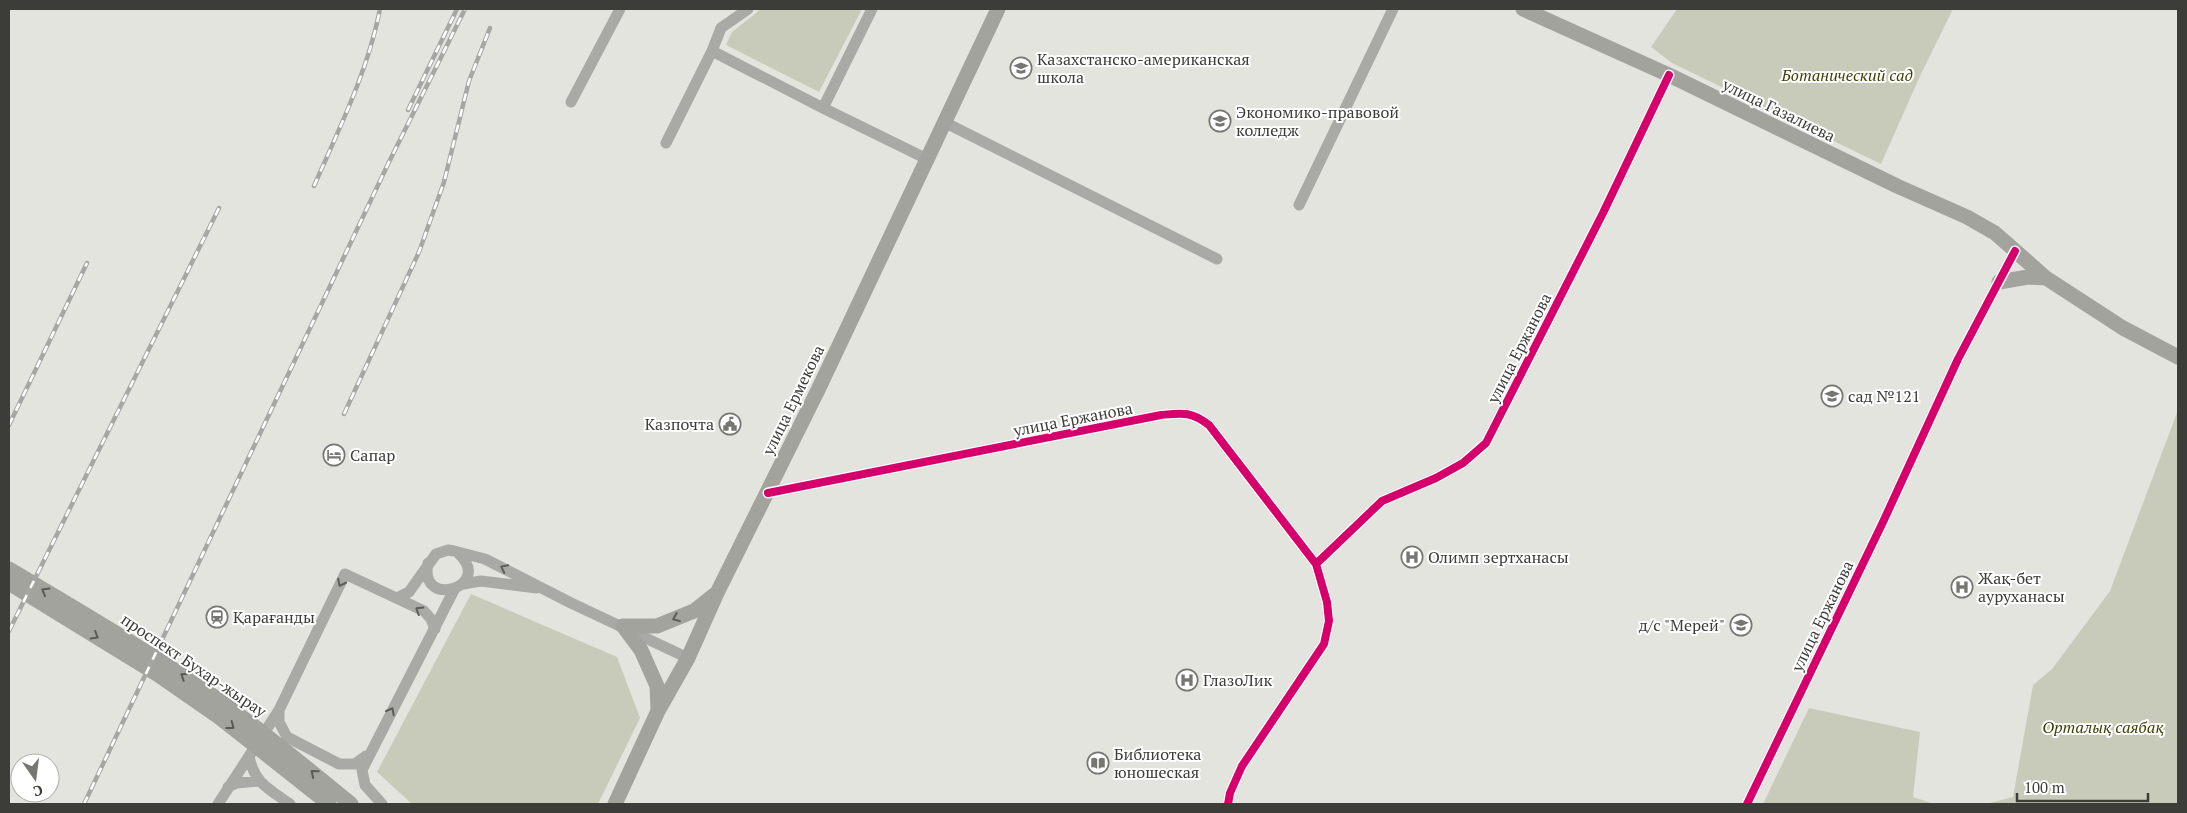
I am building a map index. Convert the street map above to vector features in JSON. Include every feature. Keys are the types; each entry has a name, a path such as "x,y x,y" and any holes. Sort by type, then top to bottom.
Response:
{"main road":[{"name":"улица Ермекова","path":"615,804 658,711 688,658 717,593 768,493 998,9"},
{"name":"улица Газалиева","path":"1523,9 1669,75 1897,186 1967,216 1995,233 2046,278 2123,328 2178,357"},
{"path":"1999,282 2028,277 2046,278"},
{"name":"проспект Бухар-жырау","path":"9,568 135,644 197,685 272,739 351,804"},
{"name":"проспект Бухар-жырау","path":"9,583 156,674 203,706 276,760 329,804"},
{"path":"623,626 657,626 694,611 717,593"},
{"path":"623,626 641,650 657,686 658,711"}],"street":[{"path":"571,102 620,9"},
{"path":"666,143 712,51 721,28 748,9"},
{"path":"823,108 872,9"},
{"path":"1299,205 1393,9"},
{"path":"712,51 927,159"},
{"name":"улица Ержанова","path":"1316,564 1382,501 1456,467 1486,443 1599,221 1669,75"},
{"path":"944,122 1217,259"},
{"name":"улица Ержанова","path":"1747,804 1883,522 1958,359 2015,251"},
{"name":"улица Ержанова","path":"768,493 1142,419 1182,413 1196,415 1209,424 1316,564 1327,602 1329,621 1324,644 1242,766 1230,793 1228,804"},
{"path":"397,598 409,592 436,554 448,550 485,559 688,658"},
{"path":"382,804 365,785 362,770 368,754 435,629 458,587 468,574 466,562 459,554"},
{"path":"428,563 430,582 441,590 481,581 546,590"},
{"path":"218,804 279,710 345,574 424,611 431,619 435,629"},
{"path":"279,710 279,722 287,737"},
{"path":"258,744 277,737 287,737 339,764 355,764 368,754"},
{"path":"249,756 253,774 258,781 290,804"},
{"path":"228,787 237,783 258,781"}],"green space":[{"path":"761,9 862,9 819,92 726,45 732,32"},
{"name":"Ботанический сад","path":"1677,9 1953,9 1921,74 1881,164 1672,63 1651,47"},
{"name":"Орталық саябақ","path":"2178,410 2178,804 1986,804 2013,797 2033,685 2052,669 2110,591"},
{"path":"471,594 617,657 640,718 598,804 412,804 377,772"},
{"path":"1809,708 1920,732 1913,797 1934,804 1763,804"}],"railway":[{"path":"314,186 360,77 375,32 380,9"},
{"path":"408,110 457,9"},
{"path":"84,804 389,162 465,9"},
{"path":"344,414 419,252 444,182 469,81 490,28"},
{"path":"9,631 219,208"},
{"path":"9,425 87,263"}],"cycle path":[{"path":"1316,564 1382,501 1436,478 1463,463 1486,443 1603,213 1669,75"},
{"path":"1747,804 1883,522 1958,359 2015,251"},
{"path":"768,493 1161,415 1186,414 1203,420 1209,425 1316,564 1327,602 1329,621 1324,644 1242,766 1230,793 1228,804"}],"place":[{"name":"Казахстанско-американская школа","path":"1021,68"},
{"name":"Экономико-правовой колледж","path":"1220,121"},
{"name":"сад №121","path":"1832,396"},
{"name":"Казпочта","path":"730,424"},
{"name":"Сапар","path":"334,455"},
{"name":"Олимп зертханасы","path":"1412,557"},
{"name":"Жақ-бет ауруханасы","path":"1962,587"},
{"name":"Қарағанды","path":"217,617"},
{"name":"д/с \"Мерей\"","path":"1741,625"},
{"name":"ГлазоЛик","path":"1187,680"},
{"name":"Библиотека юношеская","path":"1098,763"}]}
